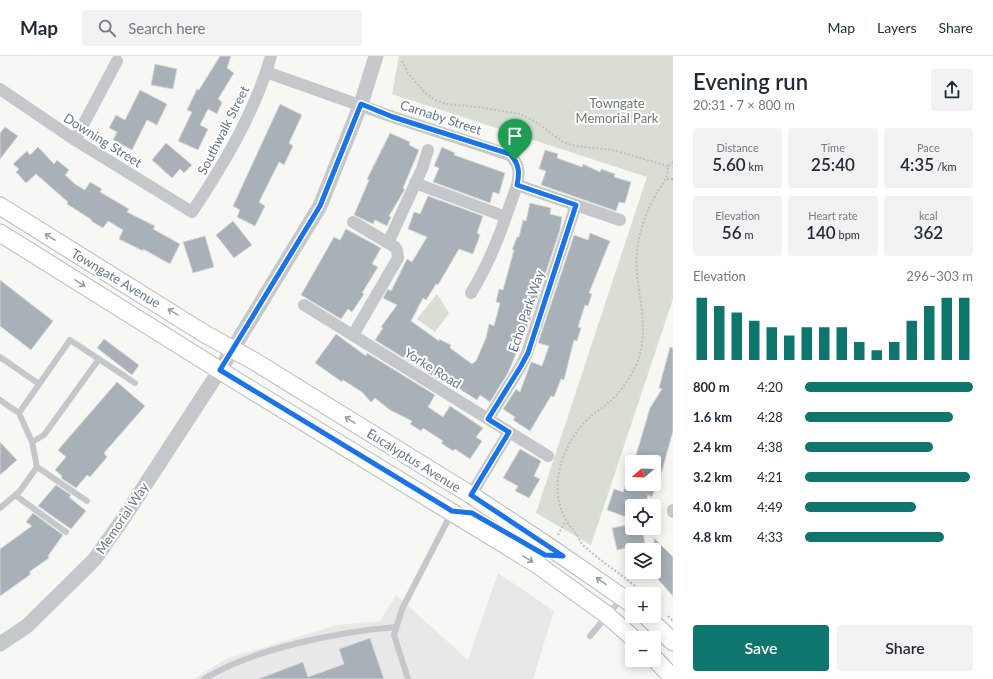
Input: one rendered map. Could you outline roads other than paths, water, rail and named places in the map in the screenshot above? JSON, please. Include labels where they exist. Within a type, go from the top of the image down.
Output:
[{"type":"main road","name":"Towngate Avenue","points":[[0,206],[232,349]]},
{"type":"main road","name":"Towngate Avenue","points":[[0,232],[220,370]]},
{"type":"main road","name":"Eucalyptus Avenue","points":[[232,349],[471,495],[625,599]]},
{"type":"main road","name":"Eucalyptus Avenue","points":[[220,370],[538,565],[607,615],[625,631]]},
{"type":"main road","points":[[402,481],[410,475],[455,502],[471,495]]},
{"type":"main road","points":[[452,511],[472,513],[545,555],[557,552]]},
{"type":"main road","points":[[653,623],[673,642]]},
{"type":"main road","points":[[661,664],[672,674]]},
{"type":"street","name":"Southwalk Street","points":[[192,212],[214,181],[242,128],[266,72],[271,56]]},
{"type":"street","points":[[220,370],[320,206],[361,104],[376,56]]},
{"type":"street","points":[[75,140],[117,61]]},
{"type":"street","name":"Carnaby Street","points":[[266,72],[361,104],[393,117],[510,154],[519,168],[517,185],[496,245],[483,274],[471,293]]},
{"type":"street","name":"Downing Street","points":[[0,89],[75,140],[192,212]]},
{"type":"street","points":[[388,243],[428,150]]},
{"type":"street","points":[[415,183],[506,217]]},
{"type":"street","points":[[517,185],[620,220]]},
{"type":"street","name":"Echo Park Way","points":[[488,419],[528,353],[576,205]]},
{"type":"street","points":[[353,222],[397,250],[398,258],[353,335]]},
{"type":"street","name":"Yorke Road","points":[[304,305],[548,456]]},
{"type":"street","name":"Memorial Way","points":[[0,644],[27,626],[94,560],[121,522],[220,370]]},
{"type":"street","points":[[471,495],[509,432]]},
{"type":"lane","points":[[19,413],[70,340],[135,383]]},
{"type":"lane","points":[[0,357],[39,384]]},
{"type":"lane","points":[[32,442],[44,435],[99,359]]},
{"type":"lane","points":[[0,400],[19,413],[32,442],[37,467],[87,501]]},
{"type":"lane","points":[[0,508],[15,495],[37,467]]},
{"type":"lane","points":[[15,495],[66,532]]},
{"type":"lane","points":[[408,679],[394,635],[396,627],[402,608],[452,511]]},
{"type":"lane","points":[[590,636],[607,615],[625,602]]},
{"type":"lane","points":[[204,679],[220,670],[255,655],[356,630],[396,627]]},
{"type":"park label","name":"Towngate Memorial Park","points":[[617,110]]}]
